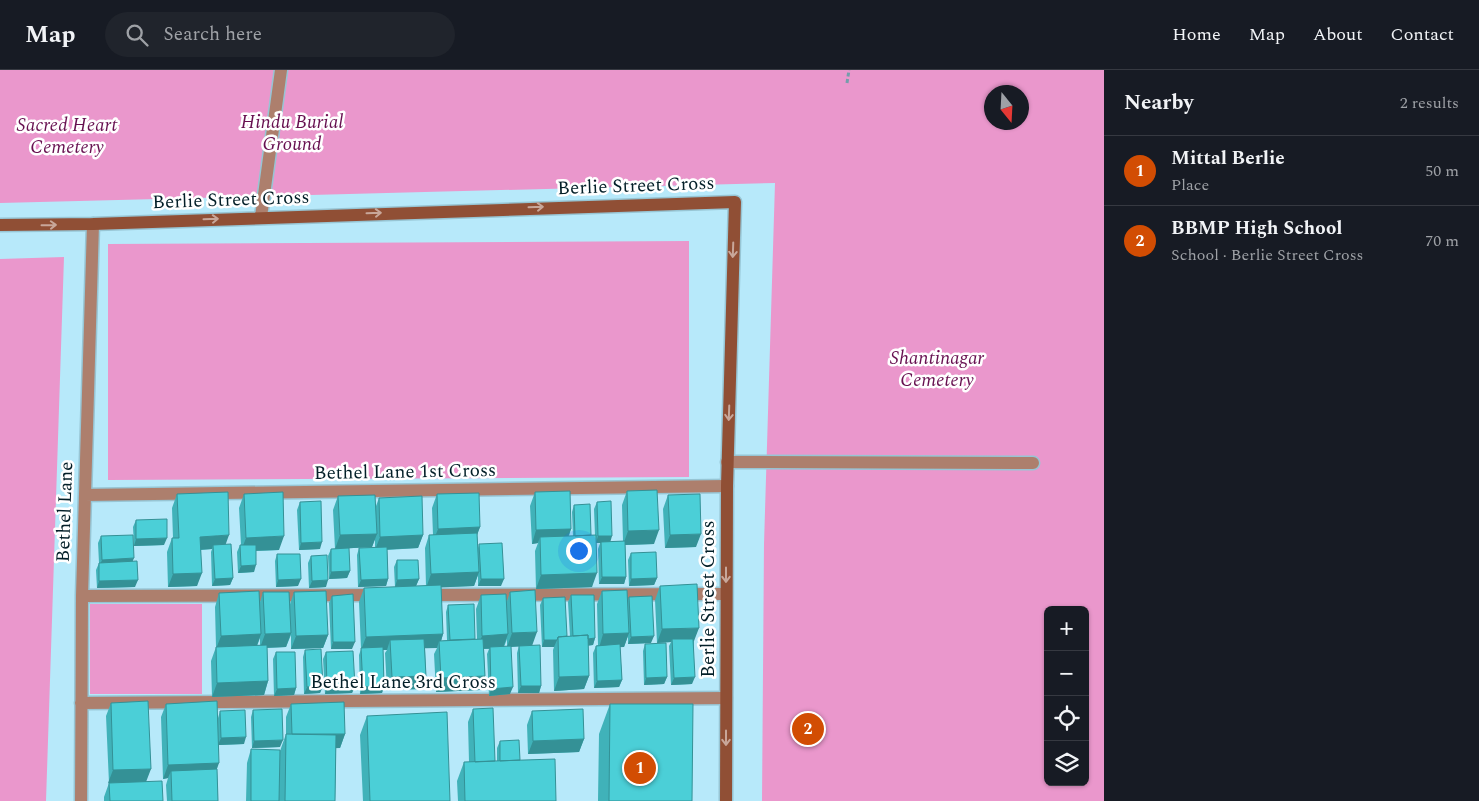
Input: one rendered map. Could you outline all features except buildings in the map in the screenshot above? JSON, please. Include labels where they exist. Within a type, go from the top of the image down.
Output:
[{"type":"street","points":[[261,217],[281,70]]},
{"type":"street","name":"Berlie Street Cross","points":[[0,225],[93,224],[734,202],[727,462],[726,801]]},
{"type":"street","name":"Bethel Lane","points":[[81,801],[82,596],[93,224]]},
{"type":"street","points":[[727,462],[1033,463]]},
{"type":"street","name":"Bethel Lane 1st Cross","points":[[85,495],[727,486]]},
{"type":"street","points":[[409,595],[726,594]]},
{"type":"street","points":[[82,596],[389,595]]},
{"type":"street","name":"Bethel Lane 3rd Cross","points":[[81,703],[726,698]]},
{"type":"path","points":[[848,83],[849,70]]},
{"type":"green space","name":"Shantinagar Cemetery","points":[[0,70],[1104,70],[1104,801],[762,801],[764,544],[775,183],[0,203]]},
{"type":"green space","points":[[689,241],[689,477],[108,480],[108,244]]},
{"type":"green space","points":[[64,257],[46,801],[0,801],[0,259]]},
{"type":"green space","points":[[90,604],[202,604],[202,694],[90,694]]},
{"type":"place","name":"BBMP High School","points":[[808,729]]},
{"type":"place","name":"Mittal Berlie","points":[[640,768]]},
{"type":"park label","name":"Hindu Burial Ground","points":[[292,133]]},
{"type":"park label","name":"Sacred Heart Cemetery","points":[[67,136]]}]
